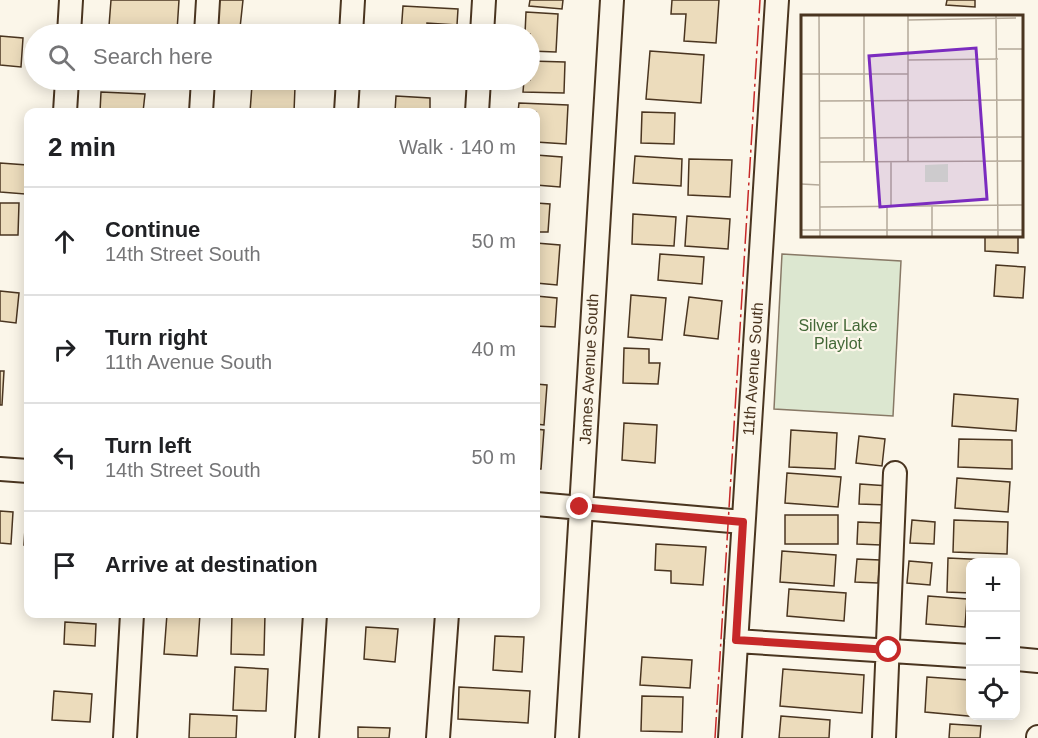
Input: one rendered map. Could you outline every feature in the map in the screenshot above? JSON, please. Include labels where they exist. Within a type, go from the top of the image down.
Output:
[{"type":"street","points":[[70,24],[71,0]]},
{"type":"street","points":[[207,24],[208,0]]},
{"type":"street","points":[[352,24],[353,0]]},
{"type":"street","points":[[483,24],[484,0]]},
{"type":"street","name":"James Avenue South","points":[[567,738],[612,0]]},
{"type":"street","name":"11th Avenue South","points":[[730,738],[777,0]]},
{"type":"street","points":[[65,108],[66,90]]},
{"type":"street","points":[[201,108],[202,90]]},
{"type":"street","points":[[346,108],[347,90]]},
{"type":"street","points":[[477,108],[478,90]]},
{"type":"street","points":[[0,469],[24,471]]},
{"type":"street","points":[[884,738],[895,473]]},
{"type":"street","points":[[540,504],[743,522]]},
{"type":"street","points":[[125,738],[132,618]]},
{"type":"street","points":[[307,738],[315,618]]},
{"type":"street","points":[[438,738],[447,618]]},
{"type":"street","points":[[736,640],[966,656]]},
{"type":"street","points":[[1020,659],[1038,661]]},
{"type":"green space","name":"Silver Lake Playlot","points":[[782,254],[901,261],[893,416],[774,409]]},
{"type":"building","points":[[111,0],[179,0],[177,24],[109,24]]},
{"type":"building","points":[[218,0],[243,0],[240,24],[216,24]]},
{"type":"building","points":[[530,0],[563,0],[562,9],[529,6]]},
{"type":"building","points":[[672,0],[719,0],[716,43],[684,41],[686,14],[671,14]]},
{"type":"building","points":[[947,0],[975,0],[975,7],[946,5]]},
{"type":"building","points":[[403,6],[458,9],[457,24],[402,24]]},
{"type":"building","points":[[526,12],[558,14],[556,52],[540,51],[540,24],[525,24]]},
{"type":"building","points":[[0,36],[23,38],[21,67],[0,65]]},
{"type":"building","points":[[650,51],[704,55],[701,103],[646,99]]},
{"type":"building","points":[[540,61],[565,62],[564,93],[523,92],[523,90],[540,90]]},
{"type":"building","points":[[252,90],[295,90],[294,108],[250,108]]},
{"type":"building","points":[[101,92],[145,94],[143,108],[100,108]]},
{"type":"building","points":[[396,96],[430,98],[430,108],[395,108]]},
{"type":"building","points":[[519,103],[568,105],[566,144],[540,142],[540,108],[518,108]]},
{"type":"building","points":[[642,112],[675,113],[674,144],[641,143]]},
{"type":"building","points":[[540,155],[562,157],[560,187],[540,185]]},
{"type":"building","points":[[635,156],[682,159],[681,186],[633,183]]},
{"type":"building","points":[[689,159],[732,160],[730,197],[688,195]]},
{"type":"building","points":[[0,163],[24,165],[24,194],[0,192]]},
{"type":"building","points":[[0,203],[19,203],[18,235],[0,235]]},
{"type":"building","points":[[540,203],[550,204],[548,232],[540,232]]},
{"type":"building","points":[[633,214],[676,217],[674,246],[632,244]]},
{"type":"building","points":[[687,216],[730,219],[728,249],[685,246]]},
{"type":"building","points":[[985,237],[1018,237],[1018,253],[985,251]]},
{"type":"building","points":[[540,243],[560,245],[557,285],[540,283]]},
{"type":"building","points":[[660,254],[704,257],[702,284],[658,280]]},
{"type":"building","points":[[996,265],[1025,267],[1023,298],[994,296]]},
{"type":"building","points":[[0,291],[19,293],[16,323],[0,321]]},
{"type":"building","points":[[631,295],[666,298],[662,340],[628,337]]},
{"type":"building","points":[[540,296],[557,298],[555,327],[540,326]]},
{"type":"building","points":[[689,297],[722,301],[718,339],[684,335]]},
{"type":"building","points":[[624,348],[649,349],[649,363],[660,363],[658,384],[623,383]]},
{"type":"building","points":[[0,371],[4,371],[2,405],[0,405]]},
{"type":"building","points":[[540,384],[547,385],[544,425],[540,424]]},
{"type":"building","points":[[954,394],[1018,399],[1016,431],[952,426]]},
{"type":"building","points":[[624,423],[657,425],[655,463],[622,460]]},
{"type":"building","points":[[540,430],[544,430],[540,469]]},
{"type":"building","points":[[791,430],[837,433],[835,469],[789,467]]},
{"type":"building","points":[[859,436],[885,439],[882,466],[856,463]]},
{"type":"building","points":[[959,439],[1012,440],[1012,469],[958,467]]},
{"type":"building","points":[[787,473],[841,477],[838,507],[785,503]]},
{"type":"building","points":[[957,478],[1010,482],[1008,512],[955,508]]},
{"type":"building","points":[[860,484],[889,486],[888,505],[859,504]]},
{"type":"building","points":[[0,511],[13,512],[11,544],[0,543]]},
{"type":"building","points":[[785,515],[838,515],[838,544],[785,544]]},
{"type":"building","points":[[912,520],[935,522],[934,544],[910,543]]},
{"type":"building","points":[[954,520],[1008,522],[1007,554],[953,552]]},
{"type":"building","points":[[858,522],[882,523],[881,545],[857,544]]},
{"type":"building","points":[[656,544],[706,547],[703,585],[671,583],[671,571],[655,570]]},
{"type":"building","points":[[782,551],[836,555],[834,586],[780,582]]},
{"type":"building","points":[[948,558],[966,559],[966,593],[947,592]]},
{"type":"building","points":[[857,559],[880,560],[878,583],[855,582]]},
{"type":"building","points":[[909,561],[932,563],[930,585],[907,583]]},
{"type":"building","points":[[789,589],[846,593],[844,621],[787,616]]},
{"type":"building","points":[[928,596],[966,599],[965,627],[926,624]]},
{"type":"building","points":[[167,618],[200,618],[197,656],[164,654]]},
{"type":"building","points":[[232,618],[265,618],[264,655],[231,654]]},
{"type":"building","points":[[65,622],[96,624],[95,646],[64,644]]},
{"type":"building","points":[[366,627],[398,629],[395,662],[364,659]]},
{"type":"building","points":[[495,636],[524,637],[522,672],[493,670]]},
{"type":"building","points":[[642,657],[692,660],[690,688],[640,685]]},
{"type":"building","points":[[235,667],[268,669],[266,711],[233,710]]},
{"type":"building","points":[[783,669],[864,675],[862,713],[780,706]]},
{"type":"building","points":[[927,677],[966,680],[966,716],[925,712]]},
{"type":"building","points":[[459,687],[530,691],[528,723],[458,719]]},
{"type":"building","points":[[54,691],[92,694],[90,722],[52,720]]},
{"type":"building","points":[[642,696],[683,697],[682,732],[641,731]]},
{"type":"building","points":[[190,714],[237,716],[236,738],[189,738]]},
{"type":"building","points":[[781,716],[830,720],[829,738],[779,738]]},
{"type":"building","points":[[950,724],[981,726],[980,738],[949,738]]},
{"type":"building","points":[[358,727],[390,728],[389,738],[358,738]]},
{"type":"power","points":[[715,738],[760,0]]},
{"type":"route","points":[[580,507],[743,522],[736,640],[889,650]]}]
